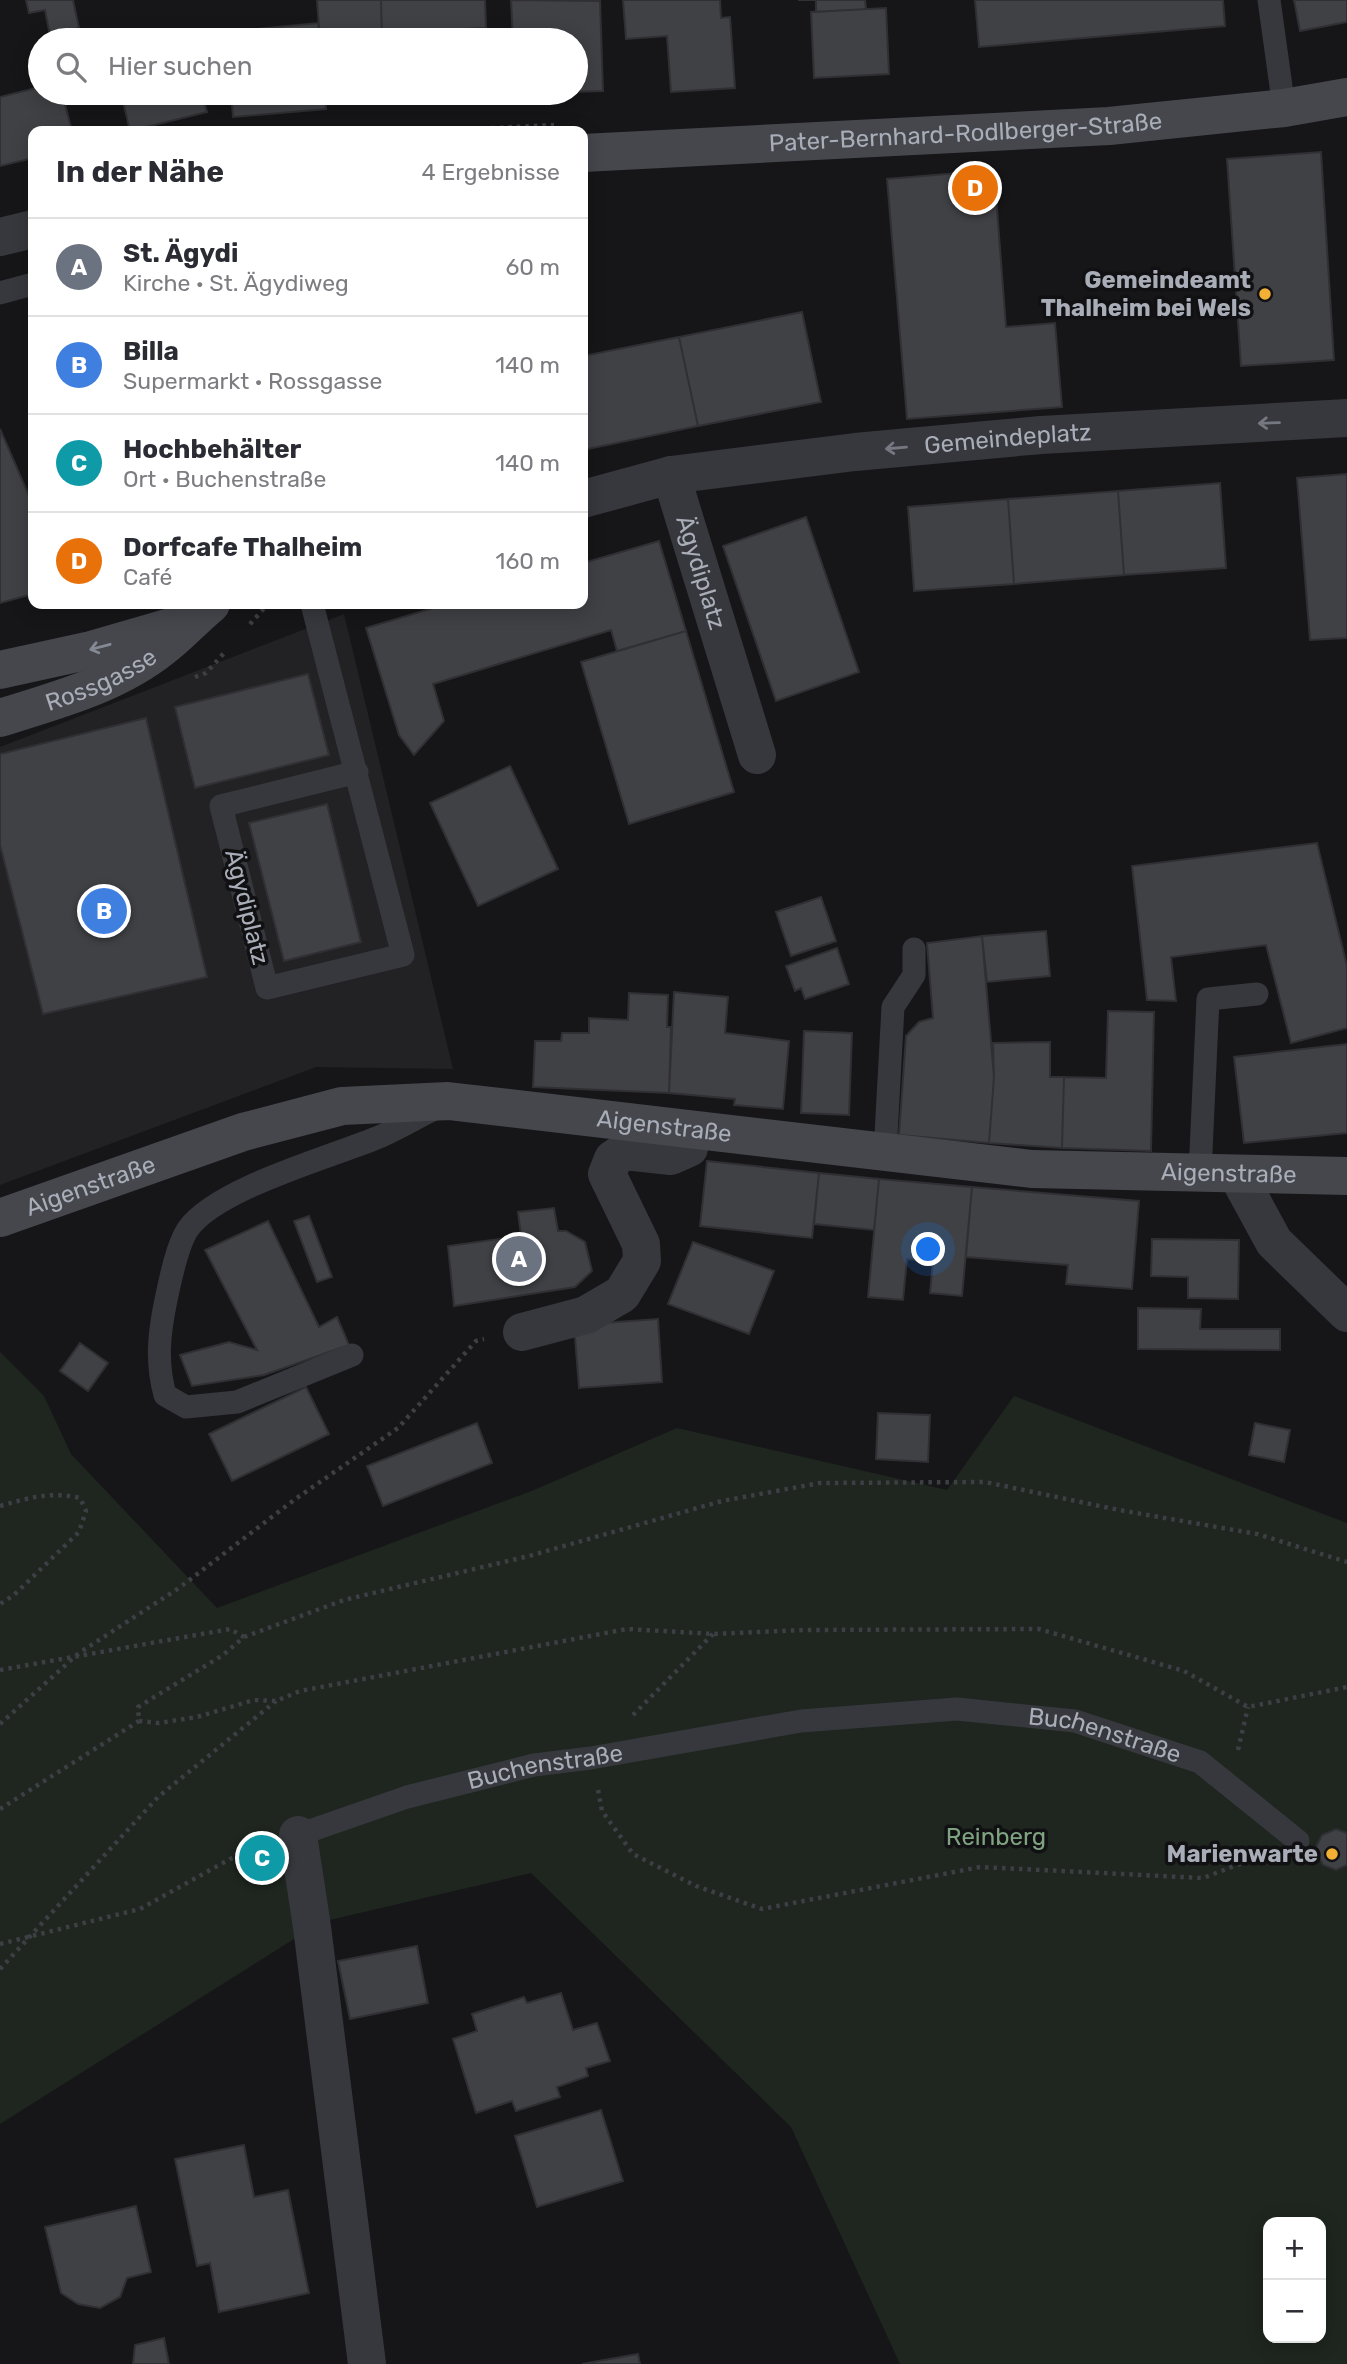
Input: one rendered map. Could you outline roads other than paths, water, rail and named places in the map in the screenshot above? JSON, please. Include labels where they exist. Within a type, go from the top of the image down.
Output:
[{"type":"street","name":"Pater-Bernhard-Rodlberger-Straße","points":[[588,153],[1109,126],[1284,108],[1347,97]]},
{"type":"street","points":[[0,237],[28,230]]},
{"type":"street","name":"Gemeindeplatz","points":[[670,475],[855,452],[1041,435],[1342,419]]},
{"type":"street","points":[[588,498],[670,475]]},
{"type":"street","name":"Ägydiplatz","points":[[670,475],[757,755]]},
{"type":"street","name":"Rossgasse","points":[[0,670],[91,650],[200,613]]},
{"type":"street","name":"Rossgasse","points":[[0,718],[90,689],[127,672],[164,647],[200,613]]},
{"type":"street","name":"Aigenstraße","points":[[0,1218],[268,1125],[342,1106],[448,1101],[1032,1169],[1347,1176]]},
{"type":"street","points":[[522,1332],[586,1315],[622,1294],[642,1261],[641,1244],[607,1174],[613,1159],[625,1151],[670,1156],[689,1148],[692,1130]]},
{"type":"street","points":[[1237,1174],[1274,1242],[1347,1314]]},
{"type":"street","points":[[298,1835],[367,2364]]},
{"type":"lane","points":[[1269,0],[1284,108]]},
{"type":"lane","points":[[0,292],[28,285]]},
{"type":"lane","name":"Ägydiplatz","points":[[313,609],[357,772],[403,955],[267,988],[221,806],[357,772]]},
{"type":"lane","points":[[886,1153],[893,1007],[915,975],[915,949]]},
{"type":"lane","points":[[1200,1173],[1208,999],[1257,994]]},
{"type":"lane","points":[[352,1355],[237,1402],[186,1407],[165,1395],[159,1373],[159,1334],[170,1279],[187,1230],[201,1216],[259,1182],[377,1138],[448,1101]]},
{"type":"lane","name":"Buchenstraße","points":[[298,1835],[407,1797],[534,1765],[591,1758],[814,1720],[957,1709],[1075,1721],[1200,1762],[1298,1841]]},
{"type":"place","name":"Dorfcafe Thalheim","points":[[975,188]]},
{"type":"place","name":"Gemeindeamt Thalheim bei Wels","points":[[1265,294]]},
{"type":"place","name":"Billa","points":[[104,911]]},
{"type":"place","name":"St. Ägydi","points":[[519,1259]]},
{"type":"place","name":"Marienwarte","points":[[1332,1854]]},
{"type":"place","name":"Hochbehälter","points":[[262,1858]]},
{"type":"park label","name":"Reinberg","points":[[996,1837]]}]
